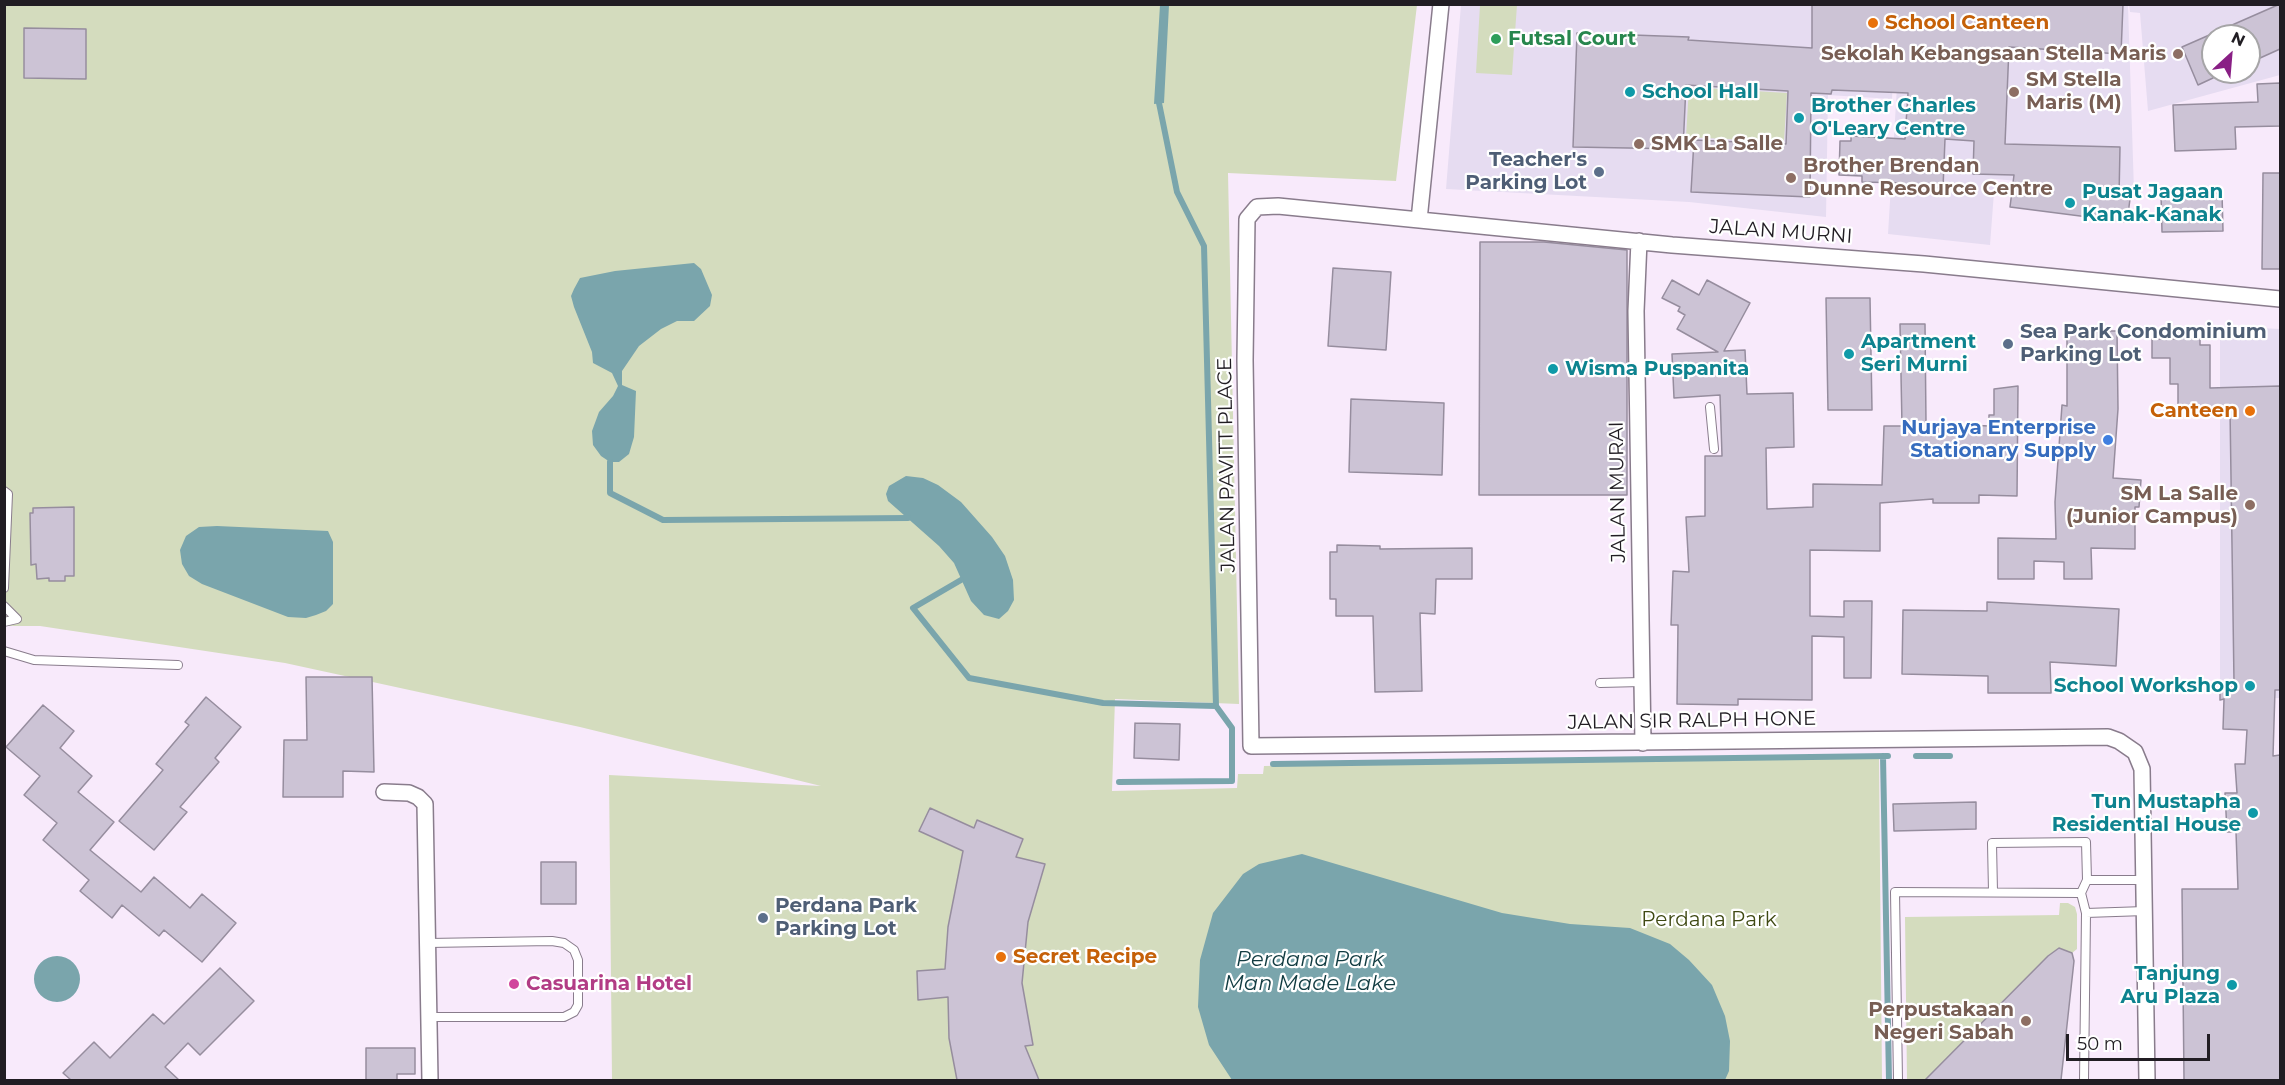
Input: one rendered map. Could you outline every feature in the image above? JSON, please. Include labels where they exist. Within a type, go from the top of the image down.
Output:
[{"type":"street","points":[[1419,220],[1441,4]]},
{"type":"street","name":"JALAN MURNI","points":[[1278,206],[1639,241],[1913,263],[2280,299]]},
{"type":"street","name":"JALAN PAVITT PLACE","points":[[1251,746],[1245,360],[1246,234],[1247,219],[1257,207],[1278,206]]},
{"type":"street","name":"JALAN MURAI","points":[[1639,241],[1636,311],[1643,743]]},
{"type":"street","name":"JALAN SIR RALPH HONE","points":[[1251,746],[2108,737],[2132,749],[2140,761],[2144,880]]},
{"type":"street","points":[[384,792],[409,794],[418,797],[425,804],[429,1017],[424,1065],[430,1080]]},
{"type":"street","points":[[2144,880],[2147,1080]]},
{"type":"lane","points":[[1710,407],[1714,449]]},
{"type":"lane","points":[[4,491],[8,494],[4,588]]},
{"type":"lane","points":[[4,606],[17,619],[4,622]]},
{"type":"lane","points":[[4,651],[34,660],[178,664]]},
{"type":"lane","points":[[1600,683],[1641,682]]},
{"type":"lane","points":[[1993,892],[1992,843],[2086,842],[2087,880],[2081,893],[2086,913],[2084,1080]]},
{"type":"lane","points":[[2087,880],[2144,880]]},
{"type":"lane","points":[[1898,1080],[1895,892],[2081,893]]},
{"type":"lane","points":[[2086,913],[2145,911]]},
{"type":"lane","points":[[428,943],[552,941],[564,943],[574,950],[578,960],[579,1005],[574,1012],[564,1017],[429,1017]]},
{"type":"shaded area","name":"SMK La Salle","points":[[1461,5],[1897,5],[1892,99],[1828,95],[1826,217],[1689,202],[1446,189]]},
{"type":"shaded area","name":"SM Stella Maris (M)","points":[[1902,5],[2128,5],[2134,191],[1995,179],[1990,245],[1888,234]]},
{"type":"shaded area","name":"Sekolah Kebangsaan Stella Maris","points":[[2129,5],[2280,5],[2280,75],[2261,80],[2261,24],[2201,24],[2201,84],[2247,84],[2148,111],[2140,13],[2130,12]]},
{"type":"shaded area","name":"SM La Salle (Junior Campus)","points":[[2220,326],[2280,329],[2280,698],[2220,700]]},
{"type":"green space","name":"Perdana Park","points":[[5,5],[1417,5],[1396,181],[1228,173],[1239,704],[1115,699],[1112,791],[1237,788],[1238,774],[1263,774],[1264,766],[1879,758],[1882,1080],[612,1080],[609,775],[821,786],[580,727],[285,663],[40,626],[5,626]]},
{"type":"green space","name":"Futsal Court","points":[[1480,5],[1517,5],[1512,75],[1476,73]]},
{"type":"green space","points":[[1689,87],[1787,93],[1784,142],[1686,137]]},
{"type":"green space","points":[[2060,903],[2068,903],[2075,907],[2077,949],[2072,953],[2059,948],[2048,956],[1925,1080],[1907,1080],[1905,917],[2059,915]]},
{"type":"water","points":[[1160,5],[1169,5],[1164,103],[1154,104]]},
{"type":"water","points":[[694,263],[701,269],[712,295],[710,306],[694,321],[677,321],[661,329],[639,346],[622,371],[622,385],[636,391],[634,437],[629,454],[619,462],[610,462],[601,456],[593,445],[592,431],[599,412],[613,396],[618,386],[612,373],[593,363],[592,352],[571,296],[580,278],[615,271]]},
{"type":"water","points":[[906,476],[923,478],[938,485],[961,502],[992,537],[1005,556],[1013,580],[1014,600],[1008,611],[999,619],[984,615],[971,601],[954,563],[939,546],[888,501],[886,494],[889,486]]},
{"type":"water","points":[[199,527],[328,531],[333,542],[333,604],[326,611],[306,618],[288,617],[202,584],[189,576],[182,564],[180,550],[186,536]]},
{"type":"water","name":"Perdana Park Man Made Lake","points":[[1302,854],[1502,913],[1570,924],[1630,928],[1670,944],[1689,960],[1712,985],[1725,1016],[1730,1041],[1729,1071],[1725,1080],[1232,1080],[1209,1045],[1198,1007],[1200,960],[1213,913],[1243,874],[1259,864]]},
{"type":"water","points":[[57,956],[73,963],[80,979],[73,995],[57,1002],[41,995],[34,979],[41,963]]},
{"type":"building","points":[[1812,4],[2123,4],[2121,54],[2009,47],[2005,144],[2120,147],[2119,197],[2130,199],[2127,222],[2010,207],[2014,175],[1973,174],[1974,141],[1945,139],[1943,188],[1903,185],[1903,183],[1862,182],[1862,176],[1839,175],[1840,141],[1851,141],[1851,136],[1905,139],[1908,93],[1832,90],[1831,94],[1811,93],[1810,197],[1691,192],[1694,140],[1786,144],[1788,91],[1686,85],[1683,149],[1573,147],[1577,33],[1689,37],[1688,40],[1812,48]]},
{"type":"building","points":[[2280,4],[2280,49],[2261,58],[2261,24],[2234,24]]},
{"type":"building","points":[[24,28],[86,29],[86,79],[24,78]]},
{"type":"building","points":[[2201,39],[2201,84],[2198,85],[2182,47]]},
{"type":"building","points":[[2280,83],[2280,126],[2235,127],[2236,149],[2175,151],[2173,105],[2258,102],[2257,84]]},
{"type":"building","points":[[2263,173],[2280,173],[2280,269],[2262,269]]},
{"type":"building","points":[[2222,193],[2223,231],[2162,232],[2161,194]]},
{"type":"building","name":"Wisma Puspanita","points":[[1480,242],[1544,242],[1627,250],[1627,495],[1479,495]]},
{"type":"building","points":[[1333,268],[1391,272],[1386,350],[1328,346]]},
{"type":"building","points":[[1672,280],[1699,295],[1707,280],[1750,303],[1724,351],[1745,350],[1747,394],[1793,393],[1794,447],[1766,448],[1767,509],[1813,507],[1813,484],[1882,485],[1884,426],[1902,426],[1900,324],[1925,324],[1926,423],[1989,426],[1989,415],[1994,415],[1994,389],[2018,386],[2017,496],[1979,495],[1979,503],[1933,503],[1933,499],[1880,503],[1880,551],[1810,550],[1810,616],[1844,617],[1844,601],[1872,601],[1871,678],[1844,678],[1844,637],[1812,636],[1812,700],[1738,699],[1738,705],[1677,704],[1678,625],[1671,625],[1673,571],[1689,572],[1686,517],[1705,516],[1705,456],[1722,456],[1720,395],[1674,398],[1672,354],[1718,352],[1677,329],[1685,315],[1678,311],[1680,307],[1662,298]]},
{"type":"building","name":"Apartment Seri Murni","points":[[1826,298],[1870,298],[1872,410],[1828,410]]},
{"type":"building","points":[[2067,331],[2117,331],[2118,409],[2113,478],[2141,480],[2139,507],[2135,507],[2135,549],[2091,548],[2092,579],[2064,579],[2064,562],[2034,561],[2034,579],[1998,579],[1998,538],[2056,539],[2055,502],[2062,405],[2067,406]]},
{"type":"building","points":[[2181,333],[2200,333],[2200,345],[2210,345],[2210,388],[2280,386],[2280,690],[2275,690],[2273,756],[2280,755],[2280,1080],[2184,1080],[2182,889],[2238,889],[2236,832],[2227,832],[2225,793],[2237,793],[2235,764],[2245,764],[2247,730],[2223,729],[2224,699],[2220,700],[2220,682],[2234,682],[2230,409],[2178,409],[2178,384],[2170,384],[2170,358],[2152,358],[2152,339],[2181,339]]},
{"type":"building","points":[[1351,399],[1444,403],[1442,475],[1349,472]]},
{"type":"building","points":[[74,507],[74,576],[65,576],[65,581],[49,581],[49,578],[37,579],[36,564],[31,565],[30,513],[33,513],[33,508]]},
{"type":"building","points":[[1337,545],[1380,546],[1380,549],[1472,548],[1472,579],[1436,579],[1435,614],[1420,613],[1422,691],[1375,692],[1373,616],[1336,616],[1336,599],[1330,599],[1330,552],[1337,552]]},
{"type":"building","points":[[1987,602],[2119,609],[2116,666],[2050,662],[2051,693],[1988,693],[1988,676],[1902,674],[1903,610],[1987,611]]},
{"type":"building","points":[[306,677],[372,677],[374,772],[343,771],[343,797],[283,797],[284,740],[307,740]]},
{"type":"building","points":[[206,697],[241,727],[215,758],[219,762],[180,807],[187,812],[154,850],[119,821],[163,770],[156,764],[189,725],[185,722]]},
{"type":"building","points":[[43,705],[74,731],[60,748],[92,776],[78,792],[114,822],[90,850],[141,892],[154,877],[190,908],[202,894],[236,923],[202,962],[164,930],[159,936],[122,905],[112,918],[80,891],[89,880],[43,840],[57,823],[24,795],[40,776],[6,747]]},
{"type":"building","points":[[1135,723],[1180,724],[1179,760],[1134,758]]},
{"type":"building","points":[[1976,802],[1976,829],[1894,831],[1893,804]]},
{"type":"building","points":[[930,808],[974,828],[977,820],[1023,839],[1016,857],[1045,864],[1028,922],[1022,983],[1033,1045],[1025,1046],[1039,1080],[957,1080],[949,1038],[948,997],[918,1000],[917,971],[945,969],[948,927],[963,851],[919,831]]},
{"type":"building","points":[[541,862],[576,862],[576,904],[541,904]]},
{"type":"building","name":"Perpustakaan Negeri Sabah","points":[[2059,948],[2072,953],[2074,961],[2061,1080],[1925,1080],[2048,956]]},
{"type":"building","points":[[220,968],[254,1001],[200,1055],[188,1043],[165,1067],[179,1080],[71,1080],[63,1073],[94,1042],[110,1058],[153,1014],[164,1024]]},
{"type":"building","points":[[366,1048],[415,1048],[415,1074],[397,1074],[397,1080],[366,1080]]},
{"type":"waterway","points":[[1119,782],[1232,781],[1232,728],[1216,706],[1204,246],[1177,192],[1159,103]]},
{"type":"waterway","points":[[610,462],[610,493],[663,520],[908,518]]},
{"type":"waterway","points":[[961,580],[913,608],[969,678],[1103,703],[1216,706]]},
{"type":"waterway","points":[[1883,756],[1889,1080]]},
{"type":"waterway","points":[[1273,764],[1888,756]]},
{"type":"waterway","points":[[1916,756],[1950,756]]},
{"type":"place","name":"School Canteen","points":[[1873,23]]},
{"type":"place","name":"Futsal Court","points":[[1496,39]]},
{"type":"place","name":"Sekolah Kebangsaan Stella Maris","points":[[2178,54]]},
{"type":"place","name":"School Hall","points":[[1630,92]]},
{"type":"place","name":"SM Stella Maris (M)","points":[[2014,92]]},
{"type":"place","name":"Brother Charles O'Leary Centre","points":[[1799,118]]},
{"type":"place","name":"SMK La Salle","points":[[1639,144]]},
{"type":"place","name":"Teacher's Parking Lot","points":[[1599,172]]},
{"type":"place","name":"Brother Brendan Dunne Resource Centre","points":[[1791,178]]},
{"type":"place","name":"Pusat Jagaan Kanak-Kanak","points":[[2070,203]]},
{"type":"place","name":"Sea Park Condominium Parking Lot","points":[[2008,344]]},
{"type":"place","name":"Apartment Seri Murni","points":[[1849,354]]},
{"type":"place","name":"Wisma Puspanita","points":[[1553,369]]},
{"type":"place","name":"Canteen","points":[[2250,411]]},
{"type":"place","name":"Nurjaya Enterprise Stationary Supply","points":[[2108,440]]},
{"type":"place","name":"SM La Salle (Junior Campus)","points":[[2250,505]]},
{"type":"place","name":"School Workshop","points":[[2250,686]]},
{"type":"place","name":"Tun Mustapha Residential House","points":[[2253,813]]},
{"type":"place","name":"Perdana Park Parking Lot","points":[[763,918]]},
{"type":"place","name":"Secret Recipe","points":[[1001,957]]},
{"type":"place","name":"Casuarina Hotel","points":[[514,984]]},
{"type":"place","name":"Tanjung Aru Plaza","points":[[2232,985]]},
{"type":"place","name":"Perpustakaan Negeri Sabah","points":[[2026,1021]]}]
